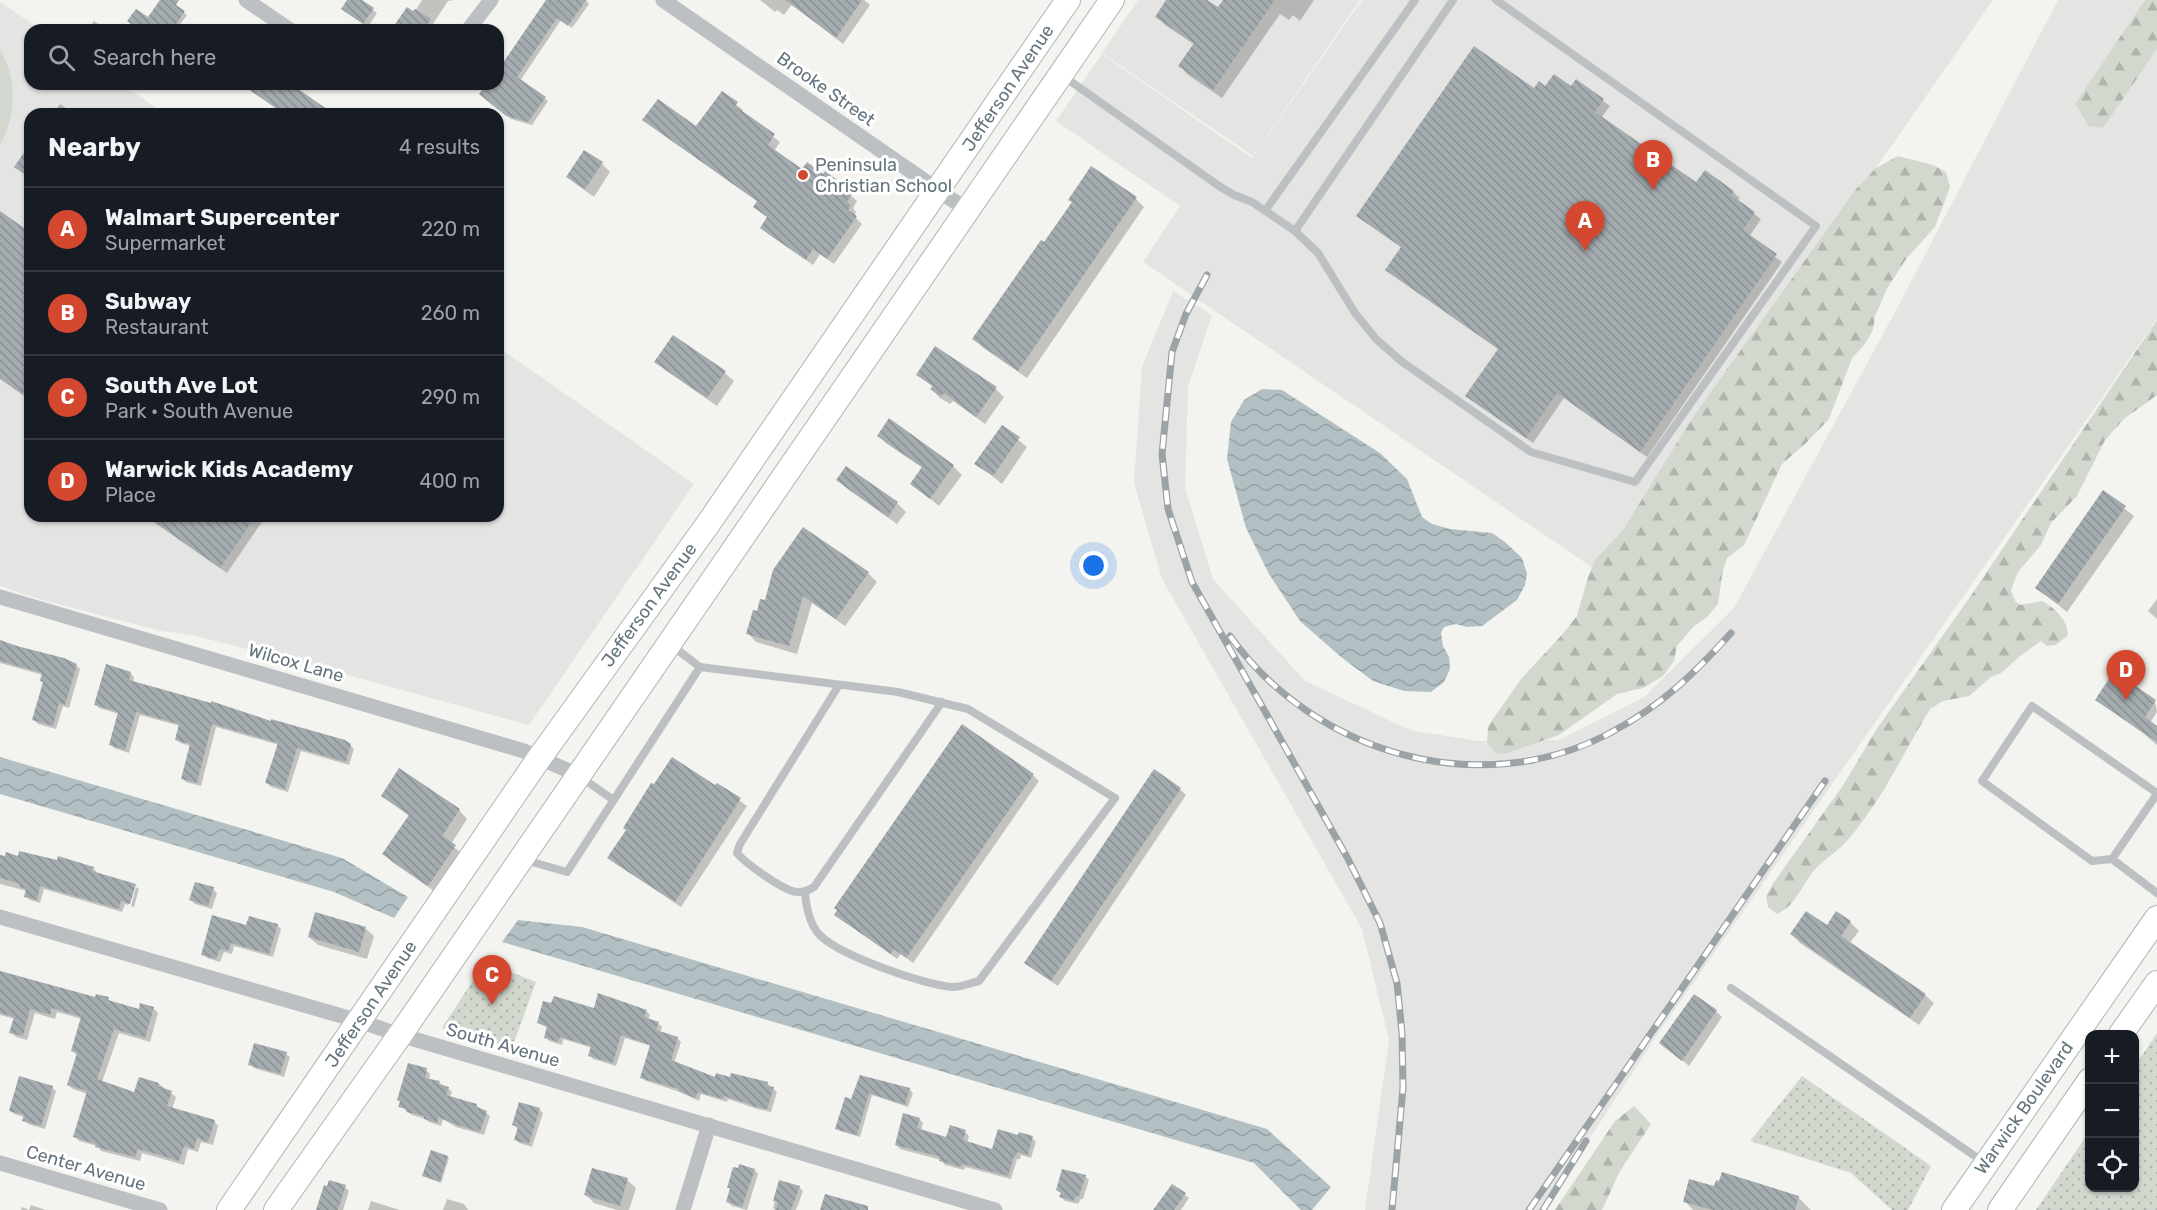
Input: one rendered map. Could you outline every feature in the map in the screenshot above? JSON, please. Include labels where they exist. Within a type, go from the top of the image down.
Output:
[{"type":"main road","name":"Jefferson Avenue","points":[[229,1210],[540,757],[708,524],[1068,0]]},
{"type":"main road","name":"Jefferson Avenue","points":[[276,1210],[400,1035],[1112,0]]},
{"type":"main road","name":"Warwick Boulevard","points":[[1953,1210],[2157,918]]},
{"type":"main road","points":[[2124,1030],[2157,983]]},
{"type":"main road","points":[[2094,1008],[2121,1030]]},
{"type":"main road","name":"Warwick Boulevard","points":[[2000,1210],[2087,1084]]},
{"type":"main road","points":[[1986,1163],[2018,1184]]},
{"type":"street","points":[[246,0],[281,24]]},
{"type":"street","points":[[473,24],[491,0]]},
{"type":"street","name":"Brooke Street","points":[[663,0],[967,210]]},
{"type":"street","name":"Wilcox Lane","points":[[0,597],[540,757],[578,776]]},
{"type":"street","name":"South Avenue","points":[[0,917],[995,1210]]},
{"type":"street","points":[[683,1210],[709,1125]]},
{"type":"street","name":"Center Avenue","points":[[0,1163],[160,1210]]},
{"type":"lane","points":[[1265,211],[1414,0]]},
{"type":"lane","points":[[1295,231],[1453,0]]},
{"type":"lane","points":[[1061,74],[1219,186],[1265,211],[1295,231],[1318,253],[1354,313],[1376,339],[1401,361],[1531,452],[1635,482],[1816,226],[1496,0]]},
{"type":"lane","points":[[668,643],[700,667],[898,692],[968,709],[1115,798],[979,981],[953,987],[900,975],[834,946],[817,931],[807,909],[805,892]]},
{"type":"lane","points":[[521,859],[567,872],[700,667]]},
{"type":"lane","points":[[839,685],[740,844],[737,853],[744,862],[792,891],[805,892],[814,887],[942,702]]},
{"type":"lane","points":[[2112,859],[2157,793],[2032,706],[1982,781],[2092,861],[2112,859],[2157,893]]},
{"type":"lane","points":[[578,776],[612,800]]},
{"type":"lane","points":[[1731,988],[1986,1163]]},
{"type":"shaded area","points":[[1138,0],[1360,0],[1253,156],[1102,53]]},
{"type":"shaded area","points":[[1362,0],[1993,0],[1596,570],[1143,262],[1180,206],[1056,121],[1102,54],[1252,158]]},
{"type":"shaded area","points":[[2058,0],[2157,0],[2157,319],[1659,1032],[1543,1210],[1365,1210],[1389,1040],[1362,929],[1162,579],[1134,483],[1142,367],[1173,291],[1212,315],[1188,387],[1185,488],[1213,579],[1305,681],[1410,730],[1477,741],[1559,740],[1644,697],[1734,608],[1901,301]]},
{"type":"shaded area","points":[[0,2],[33,24],[24,24],[24,90],[131,90],[156,108],[24,108],[24,522],[504,522],[504,351],[694,484],[529,725],[304,663],[191,635],[161,631],[35,598],[0,586]]},
{"type":"green space","points":[[2145,0],[2157,0],[2157,49],[2103,128],[2089,126],[2075,104]]},
{"type":"green space","points":[[0,49],[10,72],[13,97],[10,122],[0,145]]},
{"type":"green space","points":[[1898,156],[1933,165],[1946,172],[1950,187],[1935,227],[1906,259],[1887,289],[1875,316],[1873,330],[1865,344],[1852,358],[1829,419],[1782,464],[1744,545],[1727,558],[1718,604],[1707,617],[1693,627],[1677,646],[1674,661],[1663,676],[1643,688],[1617,694],[1559,735],[1504,754],[1495,753],[1487,742],[1488,726],[1522,678],[1577,616],[1595,560],[1623,530],[1693,417],[1856,189],[1876,168]]},
{"type":"green space","points":[[2157,320],[2157,395],[2124,419],[2105,440],[2077,496],[2051,523],[2041,545],[2018,572],[2011,590],[2015,601],[2020,605],[2043,601],[2052,608],[2063,620],[2068,635],[2056,645],[2047,646],[2041,641],[1969,696],[1943,701],[1930,709],[1884,789],[1863,820],[1848,840],[1812,873],[1793,902],[1777,914],[1768,907],[1766,896],[1774,882],[1844,784],[1876,730],[1972,594]]},
{"type":"green space","points":[[485,962],[536,982],[512,1048],[442,1028]]},
{"type":"green space","points":[[2157,1033],[2157,1210],[2036,1210],[2085,1138],[2085,1192],[2139,1192],[2139,1060]]},
{"type":"green space","points":[[1802,1076],[1931,1166],[1908,1210],[1892,1210],[1851,1173],[1750,1141]]},
{"type":"green space","points":[[1634,1106],[1651,1124],[1620,1171],[1602,1210],[1555,1210],[1615,1121]]},
{"type":"water","points":[[1262,389],[1282,390],[1380,453],[1407,479],[1422,517],[1432,524],[1450,529],[1492,533],[1522,558],[1527,574],[1525,585],[1517,600],[1482,626],[1467,627],[1456,624],[1444,627],[1441,633],[1443,646],[1449,657],[1450,669],[1444,682],[1431,692],[1404,691],[1373,681],[1300,621],[1269,574],[1246,528],[1227,459],[1231,422],[1244,400]]},
{"type":"water","points":[[0,757],[342,858],[408,897],[394,918],[334,892],[0,794]]},
{"type":"water","points":[[518,920],[582,927],[1267,1129],[1331,1187],[1312,1210],[1301,1210],[1254,1163],[502,942]]},
{"type":"building","points":[[160,0],[179,0],[176,5],[185,11],[176,24],[131,24],[127,21],[136,9],[148,17]]},
{"type":"building","points":[[347,0],[362,0],[374,8],[363,24],[341,9]]},
{"type":"building","points":[[546,0],[586,0],[568,26],[557,18],[517,77],[546,97],[528,122],[506,116],[504,108],[496,108],[479,94],[482,90],[504,90],[504,61]]},
{"type":"building","points":[[785,0],[862,0],[836,38]]},
{"type":"building","points":[[1166,0],[1207,0],[1218,7],[1223,0],[1275,0],[1213,90],[1178,66],[1194,43],[1155,17]]},
{"type":"building","points":[[407,7],[431,19],[428,24],[395,24]]},
{"type":"building","points":[[1474,46],[1534,88],[1539,81],[1545,86],[1554,74],[1571,86],[1576,79],[1604,99],[1595,112],[1696,182],[1705,170],[1734,191],[1731,195],[1755,212],[1743,230],[1777,254],[1640,452],[1557,393],[1526,438],[1465,396],[1498,349],[1385,270],[1401,247],[1356,216]]},
{"type":"building","points":[[250,90],[300,90],[325,108],[275,108]]},
{"type":"building","name":"Peninsula Christian School","points":[[722,91],[738,102],[735,106],[775,134],[768,145],[802,169],[807,162],[823,174],[825,171],[837,180],[835,182],[852,194],[847,202],[851,205],[848,210],[857,216],[827,259],[813,249],[806,260],[760,228],[767,217],[753,207],[757,201],[642,120],[658,99],[696,126]]},
{"type":"building","points":[[584,150],[603,162],[585,189],[566,177]]},
{"type":"building","points":[[24,153],[24,174],[14,167]]},
{"type":"building","points":[[1091,166],[1137,197],[1018,371],[972,339],[1041,240],[1044,242],[1072,202],[1068,200]]},
{"type":"building","points":[[0,211],[24,228],[24,391],[22,394],[0,378]]},
{"type":"building","points":[[673,335],[726,371],[707,398],[654,362]]},
{"type":"building","points":[[935,346],[997,387],[976,417],[944,393],[941,397],[930,389],[933,386],[916,375]]},
{"type":"building","points":[[889,418],[954,465],[930,499],[910,484],[922,467],[877,436]]},
{"type":"building","points":[[1002,425],[1020,437],[993,476],[974,464]]},
{"type":"building","points":[[846,466],[898,502],[888,517],[836,480]]},
{"type":"building","points":[[2103,490],[2126,506],[2058,604],[2035,588]]},
{"type":"building","points":[[155,522],[252,522],[220,568]]},
{"type":"building","points":[[803,527],[869,572],[836,619],[803,596],[789,646],[746,634],[753,610],[757,611],[760,599],[765,600],[773,570]]},
{"type":"building","points":[[0,640],[64,658],[77,664],[65,705],[59,703],[53,726],[32,720],[43,682],[40,681],[42,673],[0,661]]},
{"type":"building","points":[[106,664],[131,672],[129,680],[345,740],[351,744],[346,762],[297,748],[285,789],[265,783],[278,743],[212,724],[197,783],[181,779],[190,744],[175,740],[179,724],[136,712],[125,750],[109,745],[118,712],[94,705]]},
{"type":"building","points":[[2114,671],[2156,700],[2145,717],[2157,726],[2157,742],[2095,700]]},
{"type":"building","points":[[962,724],[1034,774],[906,958],[894,949],[891,954],[834,915],[837,910],[834,908]]},
{"type":"building","points":[[672,757],[715,785],[717,783],[741,798],[675,902],[607,858],[626,830],[623,828],[651,783],[654,784]]},
{"type":"building","points":[[399,768],[460,809],[442,836],[456,845],[428,886],[382,854],[409,815],[381,796]]},
{"type":"building","points":[[1154,769],[1181,788],[1051,981],[1024,963]]},
{"type":"building","points":[[19,851],[57,860],[58,856],[94,867],[92,871],[136,884],[130,904],[121,901],[119,909],[40,886],[37,900],[24,897],[26,889],[19,887],[20,884],[0,878],[0,855],[5,856],[6,852],[18,856]]},
{"type":"building","points":[[195,882],[214,887],[208,906],[189,900]]},
{"type":"building","points":[[1806,911],[1827,925],[1836,911],[1851,921],[1841,936],[1926,994],[1910,1018],[1790,934]]},
{"type":"building","points":[[315,912],[366,927],[359,952],[308,937]]},
{"type":"building","points":[[212,915],[246,925],[249,916],[278,924],[269,954],[231,943],[228,951],[220,949],[216,959],[201,955]]},
{"type":"building","points":[[0,971],[95,997],[96,994],[109,997],[108,1000],[139,1009],[140,1003],[154,1007],[145,1038],[114,1029],[97,1079],[134,1092],[139,1077],[159,1083],[158,1086],[172,1091],[167,1106],[215,1120],[208,1142],[197,1138],[194,1149],[184,1146],[179,1161],[138,1149],[135,1157],[95,1147],[96,1144],[73,1137],[87,1091],[67,1085],[77,1053],[71,1051],[81,1017],[52,1008],[50,1015],[30,1009],[23,1036],[9,1033],[14,1017],[0,1013]]},
{"type":"building","points":[[598,993],[647,1010],[644,1017],[659,1022],[656,1030],[678,1037],[671,1060],[715,1077],[716,1073],[730,1077],[731,1073],[768,1082],[767,1086],[774,1087],[767,1109],[724,1096],[723,1099],[698,1092],[695,1098],[678,1091],[679,1089],[640,1078],[650,1045],[621,1035],[613,1063],[588,1056],[591,1046],[560,1037],[558,1042],[544,1038],[547,1026],[537,1023],[543,1001],[551,1003],[554,996],[594,1008]]},
{"type":"building","points":[[1694,994],[1717,1010],[1682,1061],[1659,1043]]},
{"type":"building","points":[[254,1043],[287,1052],[280,1074],[248,1065]]},
{"type":"building","points":[[408,1063],[427,1068],[425,1078],[440,1081],[439,1084],[449,1087],[446,1095],[477,1104],[476,1107],[487,1111],[480,1132],[439,1117],[437,1123],[398,1107],[400,1101],[397,1100]]},
{"type":"building","points":[[860,1075],[910,1088],[905,1105],[869,1093],[857,1135],[835,1129],[845,1097],[851,1099]]},
{"type":"building","points":[[19,1076],[53,1086],[41,1126],[22,1121],[24,1115],[9,1111]]},
{"type":"building","points":[[519,1102],[540,1108],[529,1144],[514,1140],[518,1127],[512,1125]]},
{"type":"building","points":[[903,1113],[920,1118],[917,1128],[946,1137],[950,1125],[966,1130],[963,1140],[992,1149],[998,1129],[1018,1135],[1019,1132],[1033,1136],[1028,1155],[1017,1152],[1008,1176],[962,1164],[961,1167],[939,1161],[940,1157],[895,1145]]},
{"type":"building","points":[[431,1150],[448,1156],[440,1182],[422,1176]]},
{"type":"building","points":[[739,1164],[755,1169],[742,1207],[726,1202],[733,1167],[738,1168]]},
{"type":"building","points":[[592,1168],[628,1178],[620,1206],[584,1195]]},
{"type":"building","points":[[1062,1169],[1086,1175],[1079,1196],[1075,1197],[1074,1201],[1059,1197],[1061,1193],[1056,1190]]},
{"type":"building","points":[[1722,1172],[1799,1196],[1795,1210],[1713,1210],[1683,1202],[1689,1179],[1714,1186],[1716,1180],[1719,1181]]},
{"type":"building","points":[[329,1180],[346,1185],[338,1210],[316,1210],[324,1185],[327,1186]]},
{"type":"building","points":[[779,1180],[800,1186],[791,1210],[776,1210],[778,1202],[773,1201]]},
{"type":"building","points":[[1172,1184],[1186,1193],[1174,1210],[1153,1210]]},
{"type":"building","points":[[825,1194],[868,1206],[868,1210],[820,1210]]},
{"type":"railway","points":[[1207,275],[1186,314],[1172,352],[1162,454],[1168,509],[1192,582],[1347,857],[1380,923],[1397,983],[1402,1033],[1403,1088],[1392,1210]]},
{"type":"railway","points":[[1230,636],[1265,677],[1307,711],[1353,737],[1403,755],[1455,764],[1508,764],[1560,753],[1610,733],[1628,723],[1675,689],[1731,633]]},
{"type":"railway","points":[[1529,1210],[1825,781]]},
{"type":"railway","points":[[1543,1210],[1586,1141]]},
{"type":"place","name":"Peninsula Christian School","points":[[803,175]]},
{"type":"place","name":"Subway","points":[[1653,190]]},
{"type":"place","name":"Walmart Supercenter","points":[[1585,251]]},
{"type":"place","name":"Warwick Kids Academy","points":[[2126,700]]},
{"type":"place","name":"South Ave Lot","points":[[492,1005]]}]
